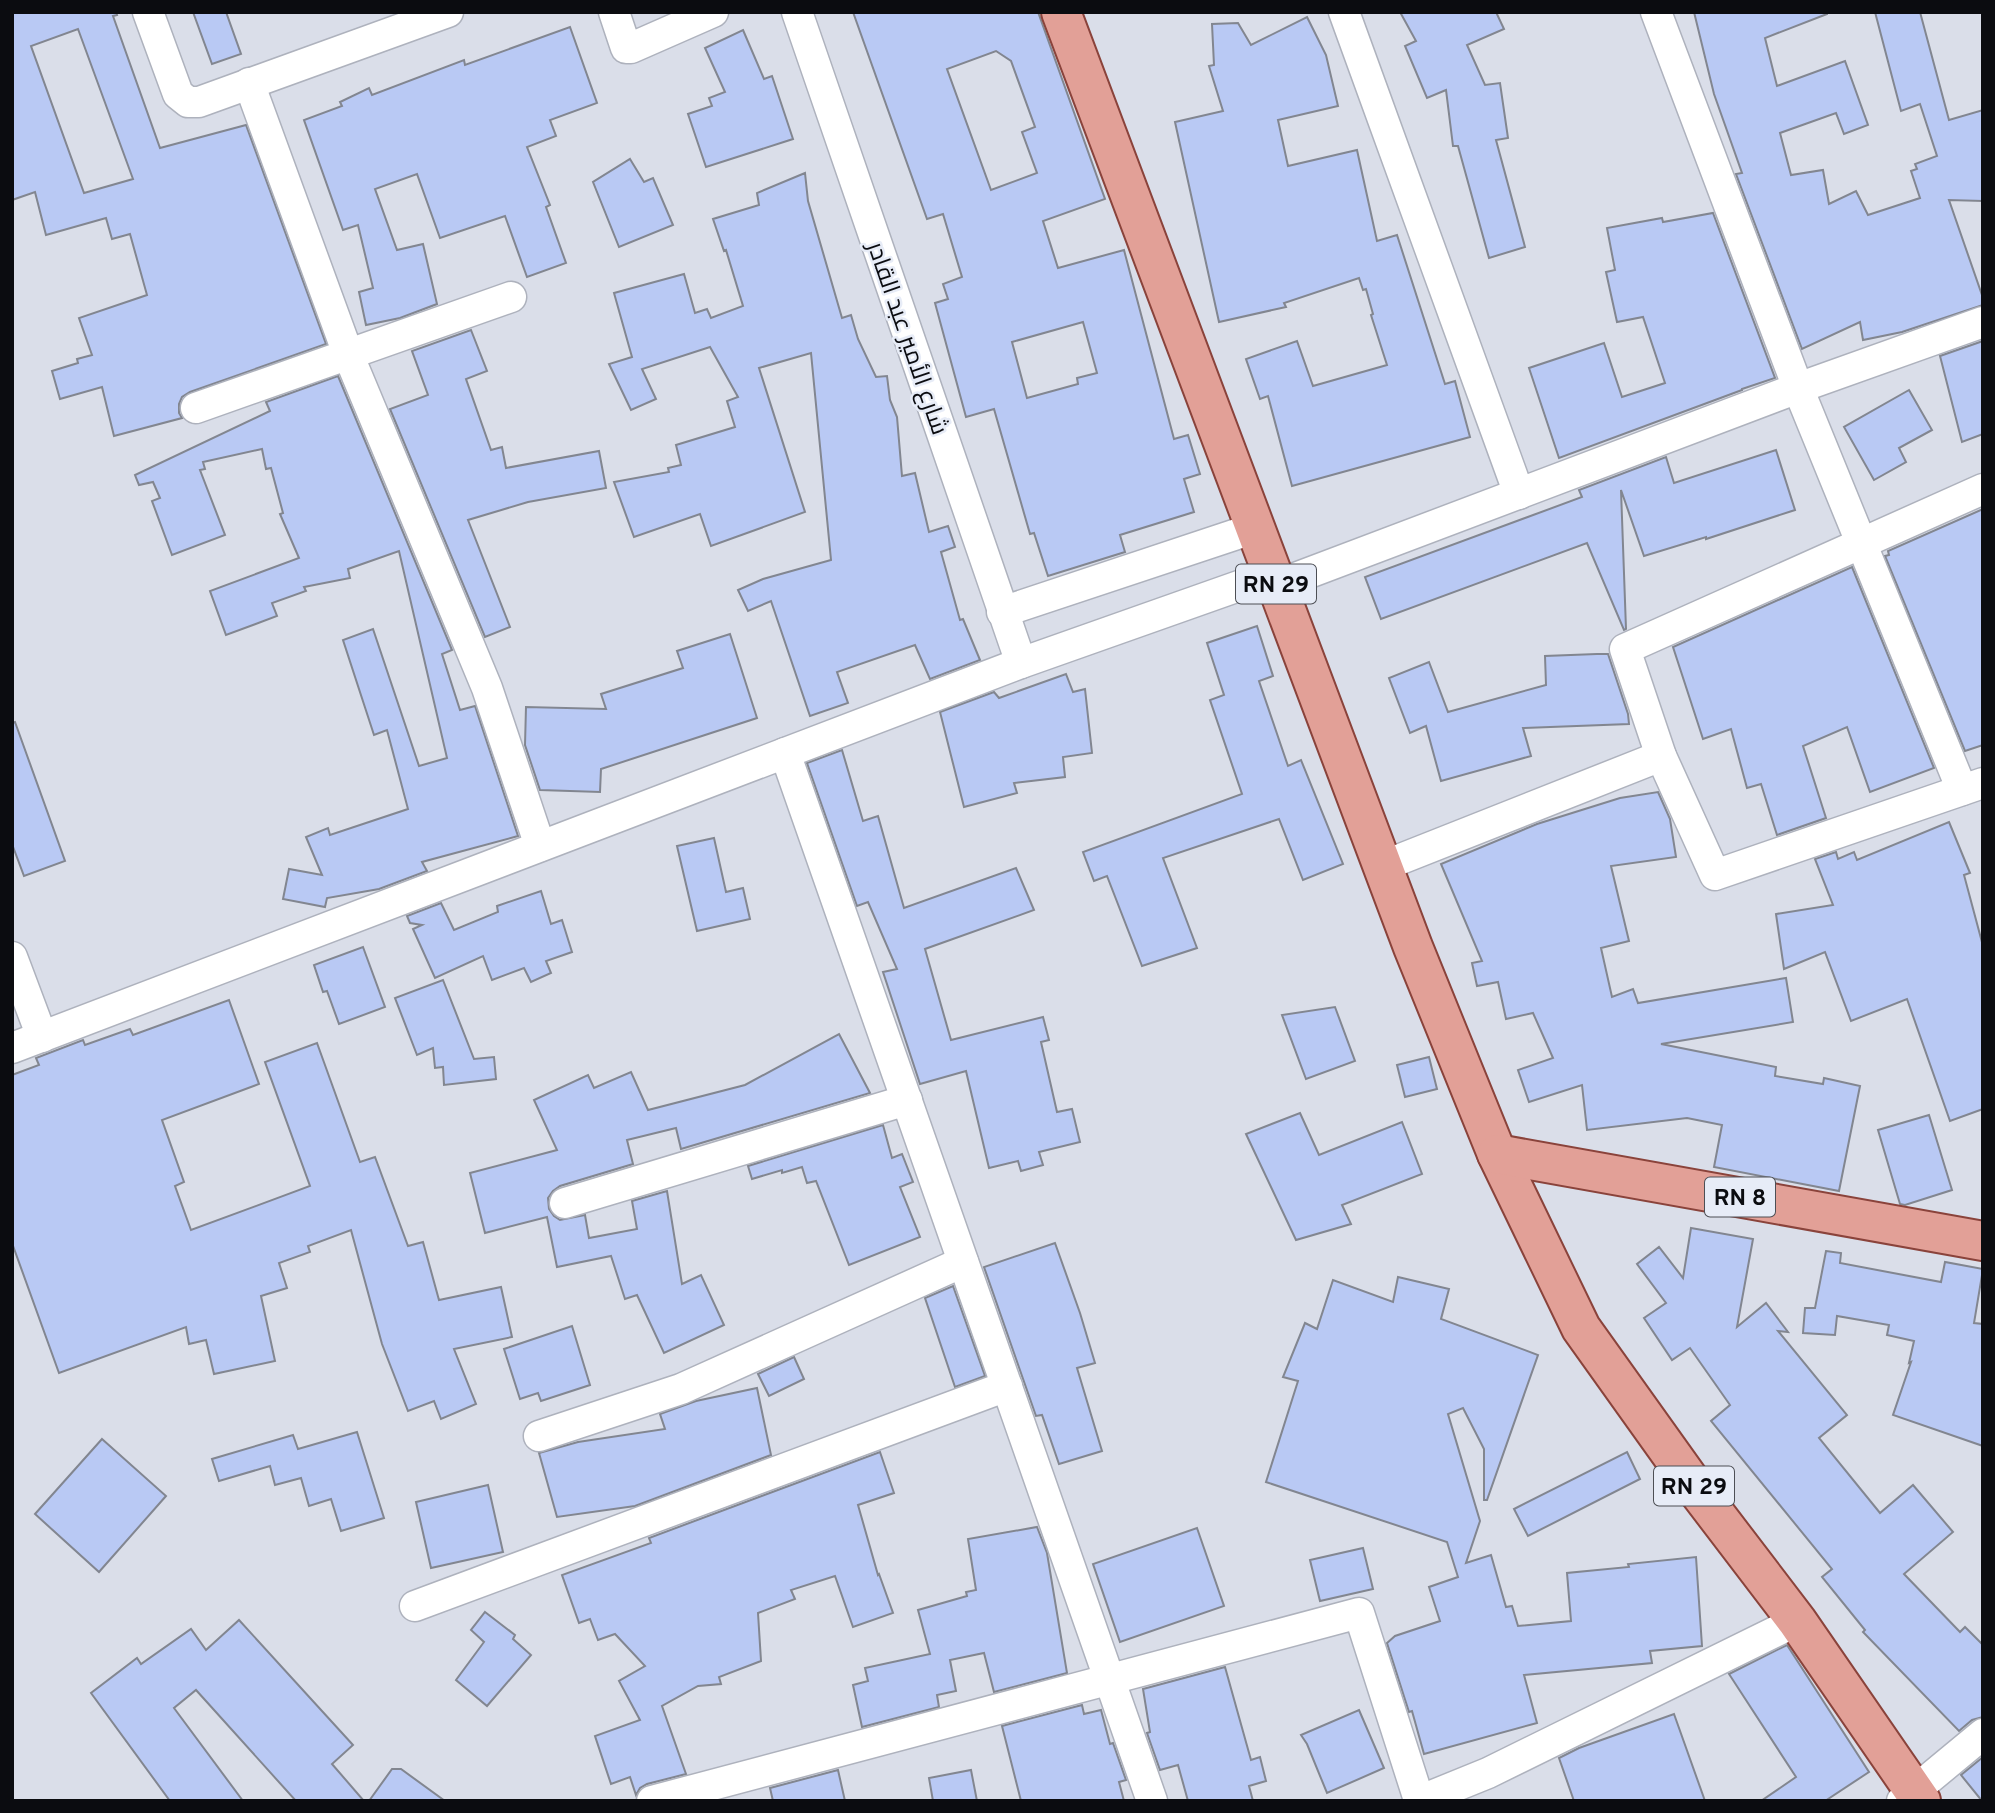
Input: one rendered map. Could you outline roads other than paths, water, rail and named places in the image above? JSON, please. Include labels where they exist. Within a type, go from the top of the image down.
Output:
[{"type":"main road","name":"RN 29","points":[[1061,12],[1383,866],[1497,1154],[1581,1328],[1691,1482],[1797,1621],[1912,1798]]},
{"type":"main road","name":"RN 8","points":[[1497,1154],[1983,1241]]},
{"type":"street","points":[[148,12],[178,94],[188,102],[199,102],[449,12]]},
{"type":"street","points":[[614,12],[623,43],[626,48],[631,48],[713,12]]},
{"type":"street","name":"شارع الأمير عبد القادر","points":[[796,12],[1021,663]]},
{"type":"street","points":[[1344,12],[1519,494]]},
{"type":"street","points":[[1656,12],[1798,388],[1862,543],[1973,786],[1715,875],[1661,756],[1625,649],[1862,543],[1983,489]]},
{"type":"street","points":[[249,83],[348,354],[487,688],[540,845]]},
{"type":"street","points":[[196,408],[511,297]]},
{"type":"street","points":[[12,1048],[1021,663],[1275,580],[1519,494],[1798,388],[1983,322]]},
{"type":"street","points":[[1002,612],[1255,528]]},
{"type":"street","points":[[785,753],[1152,1801]]},
{"type":"street","points":[[1383,866],[1661,756]]},
{"type":"street","points":[[12,957],[42,1037]]},
{"type":"street","points":[[565,1203],[907,1100]]},
{"type":"street","points":[[539,1436],[681,1389],[963,1262]]},
{"type":"street","points":[[415,1606],[1007,1386]]},
{"type":"street","points":[[652,1801],[1359,1613],[1419,1801],[1489,1773],[1797,1621]]},
{"type":"street","points":[[1912,1798],[1983,1734]]}]
